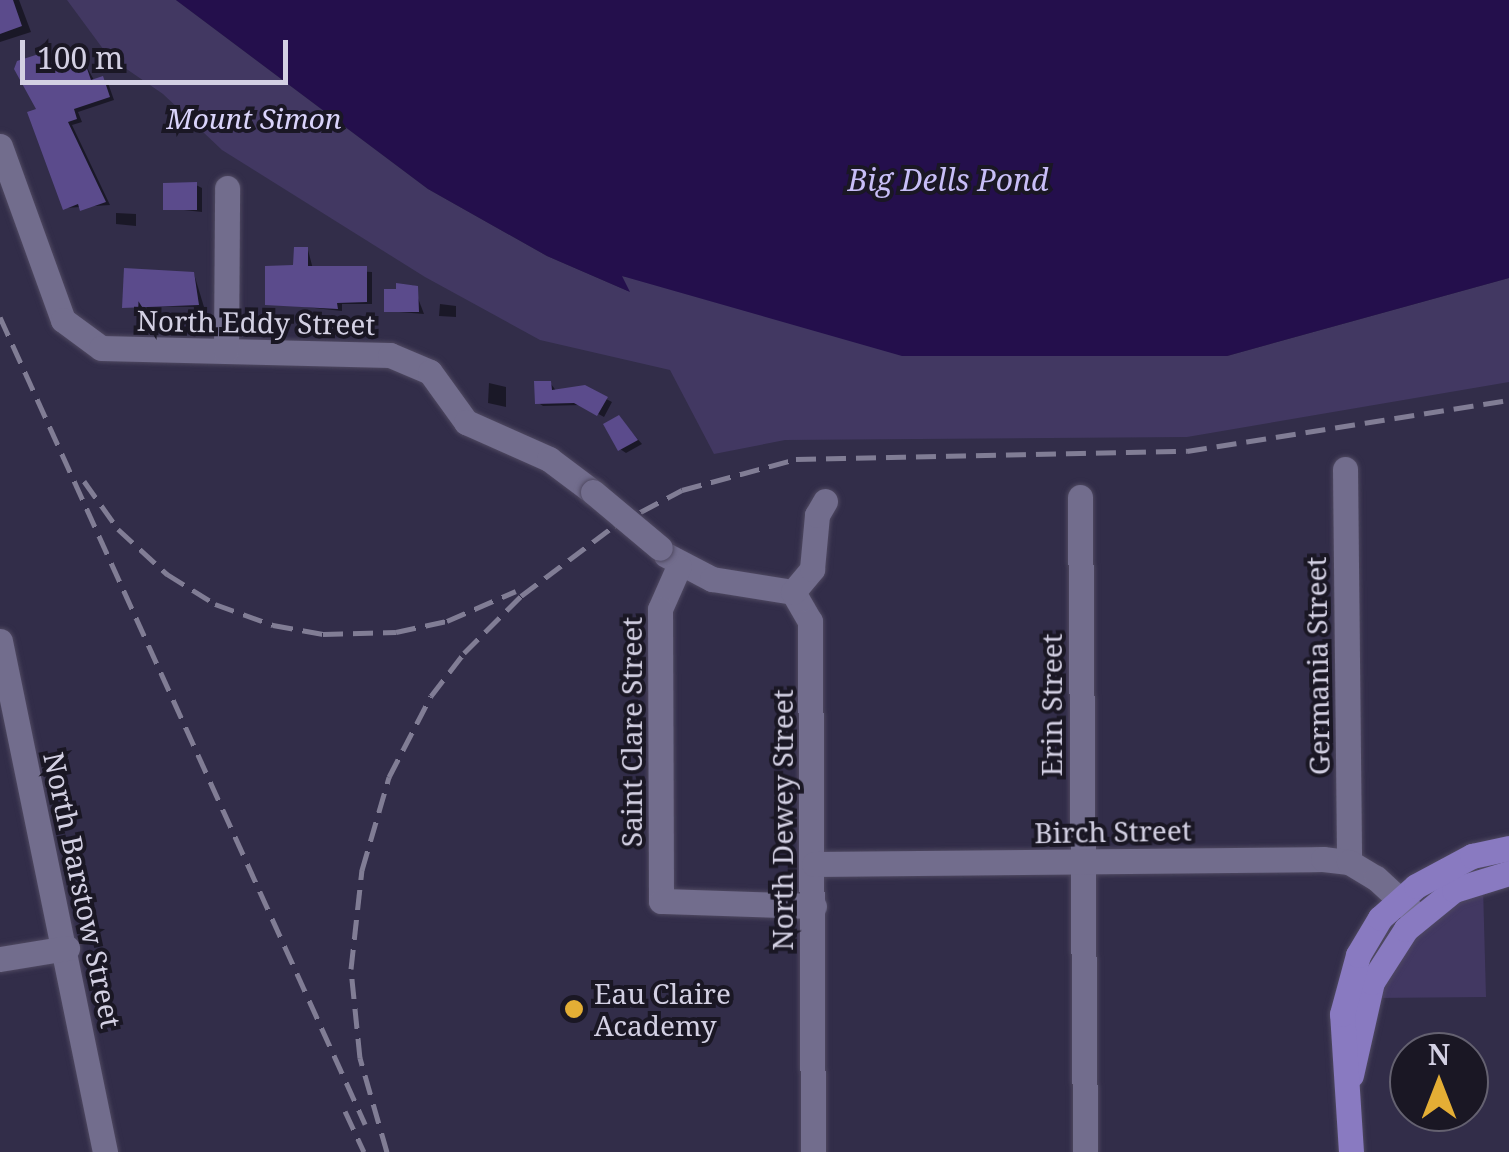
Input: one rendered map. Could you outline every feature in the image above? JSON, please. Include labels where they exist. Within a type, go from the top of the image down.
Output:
[{"type":"main road","points":[[1351,1152],[1351,1075],[1372,982],[1408,908],[1452,864],[1509,848]]},
{"type":"main road","points":[[1408,908],[1509,873]]},
{"type":"street","name":"North Eddy Street","points":[[0,146],[64,320],[100,348],[390,355],[430,372],[466,422],[549,458],[679,566]]},
{"type":"street","points":[[226,351],[227,188]]},
{"type":"street","name":"Germania Street","points":[[1345,469],[1349,862]]},
{"type":"street","name":"Erin Street","points":[[1080,497],[1085,1152]]},
{"type":"street","points":[[679,566],[793,592],[812,568],[817,515],[825,501]]},
{"type":"street","name":"Saint Clare Street","points":[[679,566],[660,609],[661,901],[814,906]]},
{"type":"street","name":"North Dewey Street","points":[[793,592],[810,621],[813,1152]]},
{"type":"street","name":"North Barstow Street","points":[[0,641],[67,948],[105,1152]]},
{"type":"street","points":[[1349,862],[1408,908]]},
{"type":"street","name":"Birch Street","points":[[814,864],[1349,862]]},
{"type":"street","points":[[0,959],[67,948]]},
{"type":"green space","name":"Mount Simon","points":[[67,0],[176,0],[428,189],[547,256],[628,291],[621,276],[1227,356],[1509,278],[1509,382],[1187,437],[785,440],[714,454],[670,370],[540,340],[425,277],[222,150],[163,94],[109,57]]},
{"type":"green space","points":[[1483,887],[1486,997],[1374,998],[1425,920]]},
{"type":"water","name":"Big Dells Pond","points":[[176,0],[1509,0],[1509,278],[1227,356],[902,356],[622,276],[630,292],[547,256],[428,189]]},
{"type":"building","points":[[0,0],[13,0],[22,26],[0,34]]},
{"type":"building","points":[[42,53],[47,69],[83,57],[91,80],[103,76],[110,97],[74,109],[77,119],[68,122],[106,202],[80,211],[78,204],[63,210],[27,112],[36,109],[14,69],[17,61]]},
{"type":"building","points":[[197,182],[197,210],[163,210],[163,183]]},
{"type":"building","points":[[294,247],[308,247],[308,266],[367,266],[367,302],[337,303],[338,309],[265,305],[265,266],[293,265]]},
{"type":"building","points":[[124,268],[194,272],[199,305],[122,308]]},
{"type":"building","points":[[396,283],[418,286],[419,312],[384,312],[384,289],[396,289]]},
{"type":"building","points":[[534,381],[551,381],[552,390],[585,385],[608,397],[597,416],[574,403],[535,404]]},
{"type":"building","points":[[619,415],[638,440],[618,451],[603,424]]},
{"type":"railway","points":[[0,317],[365,1124]]},
{"type":"railway","points":[[387,1152],[360,1058],[351,969],[362,870],[389,777],[431,696],[464,653],[521,596],[614,526],[682,490],[796,459],[1187,451],[1509,400]]},
{"type":"railway","points":[[84,481],[118,529],[167,574],[215,604],[273,625],[323,634],[396,632],[447,621],[516,591]]},
{"type":"railway","points":[[345,1111],[364,1152]]},
{"type":"place","name":"Eau Claire Academy","points":[[574,1009]]}]
